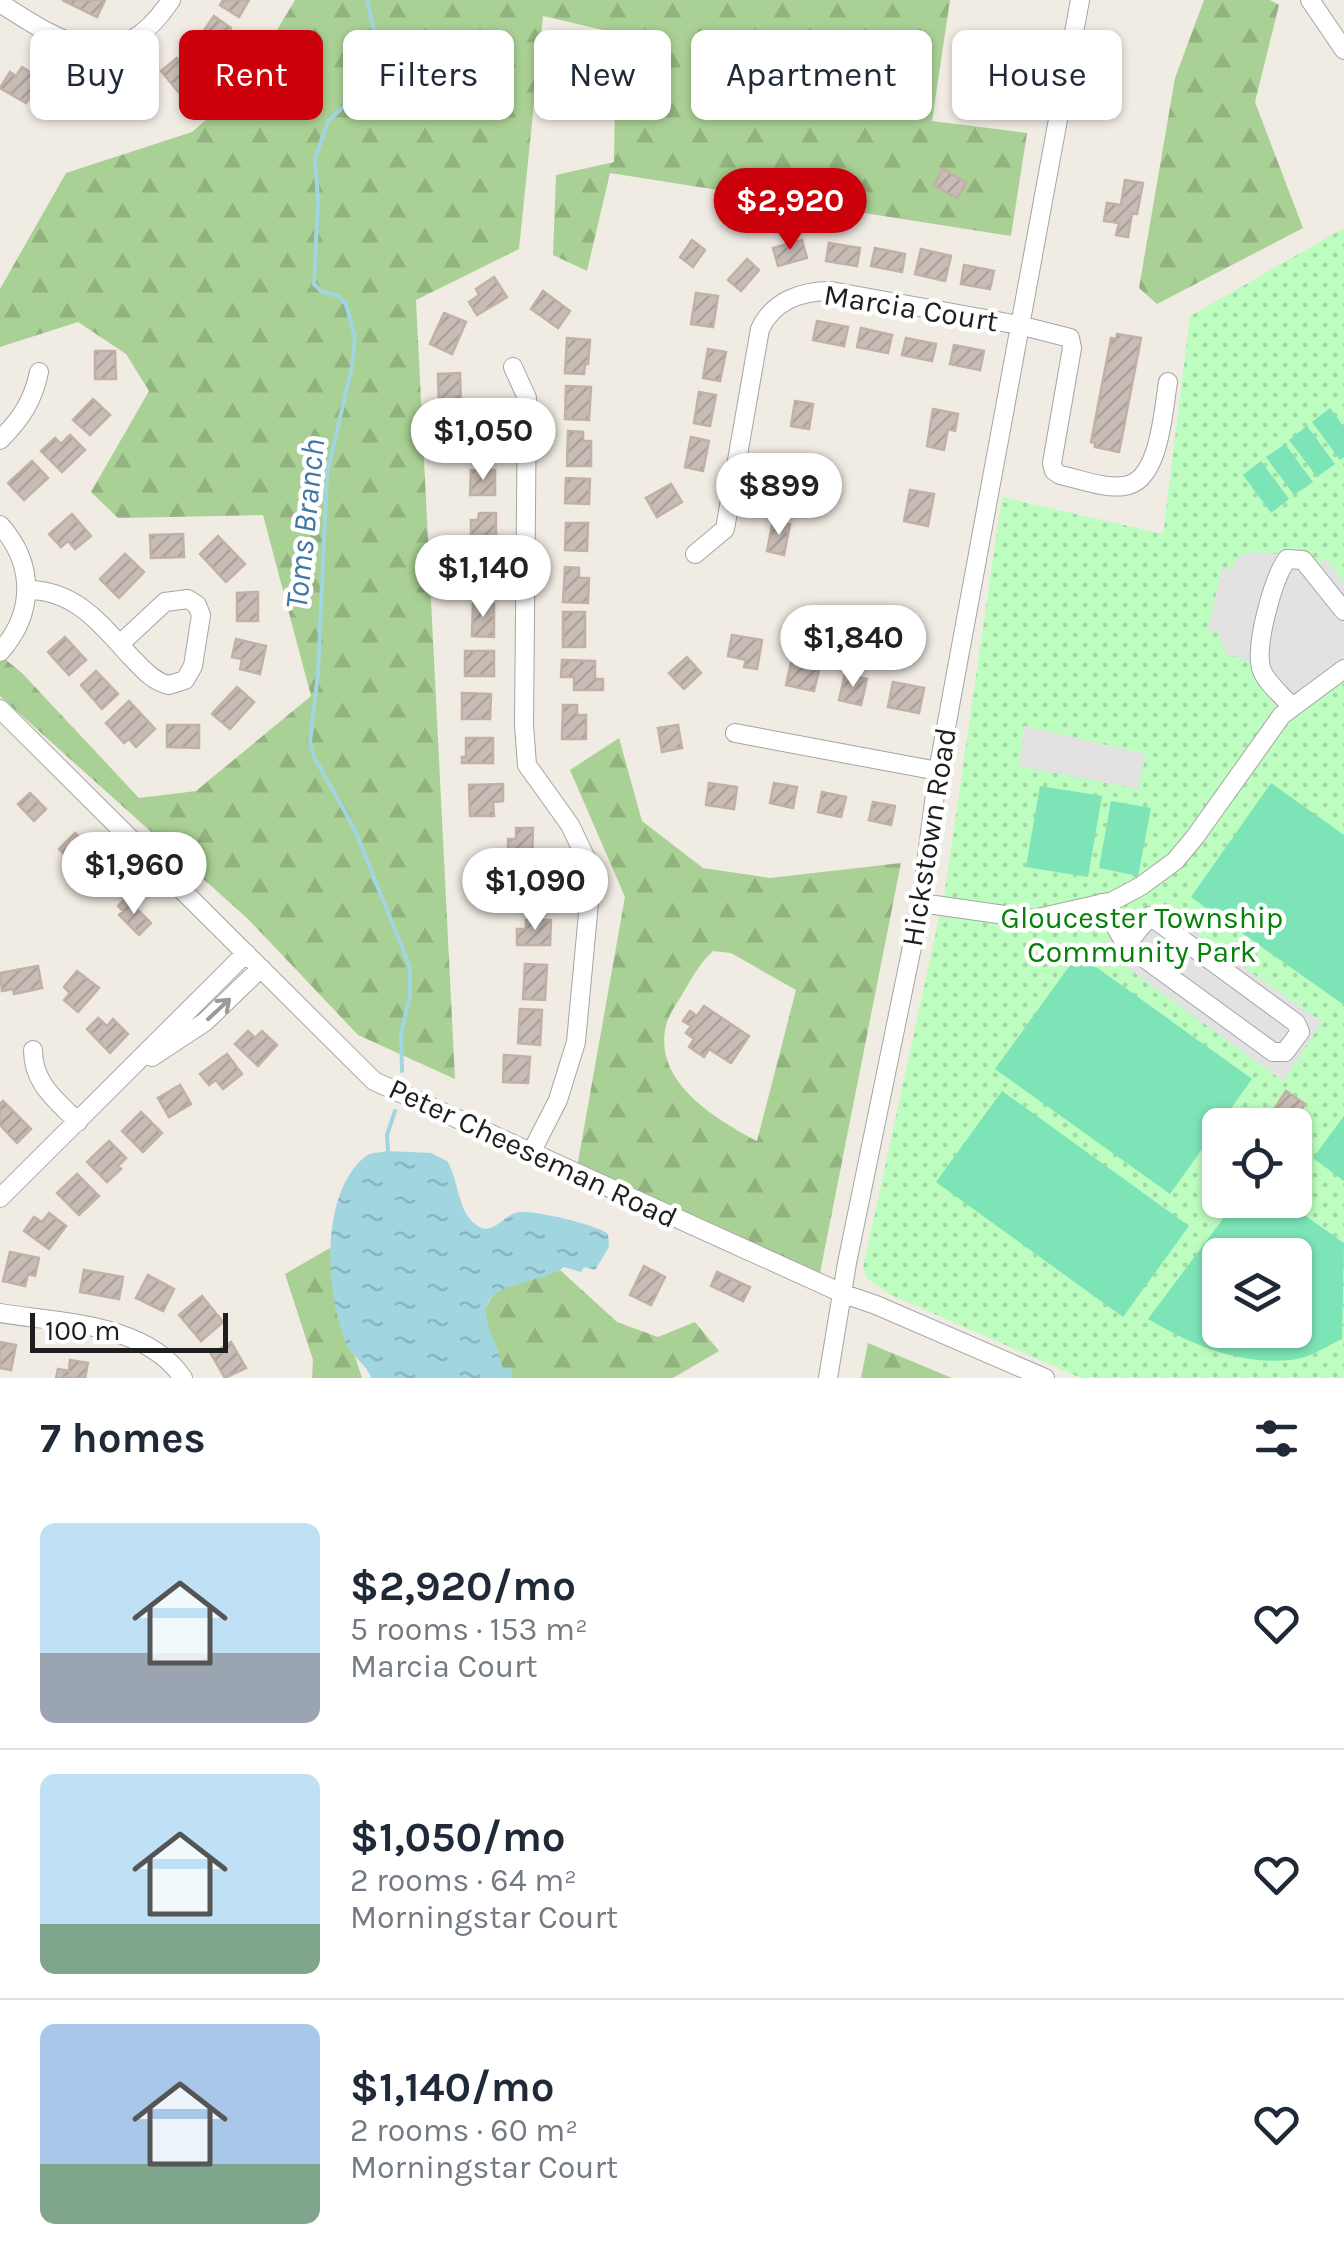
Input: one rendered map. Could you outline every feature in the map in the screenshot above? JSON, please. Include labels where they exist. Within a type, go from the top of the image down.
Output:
[{"type":"street","points":[[1,5],[47,34],[79,46],[107,48],[144,34],[171,0]]},
{"type":"street","name":"Hickstown Road","points":[[828,1378],[847,1263],[921,903],[938,771],[1080,0]]},
{"type":"street","points":[[1310,0],[1344,50]]},
{"type":"street","name":"Marcia Court","points":[[695,554],[725,529],[760,329],[767,314],[778,305],[813,291],[1020,325],[1070,338],[1054,448],[1052,468],[1056,474],[1121,487],[1141,480],[1152,467],[1168,382]]},
{"type":"street","points":[[513,367],[527,398],[527,765],[570,825],[592,871],[576,1042],[558,1100],[532,1151]]},
{"type":"street","points":[[0,440],[31,403],[40,372]]},
{"type":"street","points":[[0,525],[20,555],[28,590],[19,626],[0,652]]},
{"type":"street","points":[[1292,706],[1268,680],[1261,657],[1277,573],[1286,559],[1303,560],[1344,611]]},
{"type":"street","points":[[28,590],[58,593],[71,599],[156,680],[169,685],[181,682],[193,666],[200,610],[188,599],[164,602],[120,644]]},
{"type":"street","points":[[921,903],[1033,919],[1102,904],[1134,890],[1175,861],[1282,714],[1344,669]]},
{"type":"street","name":"Peter Cheeseman Road","points":[[0,709],[374,1081],[844,1294],[876,1304],[1045,1378]]},
{"type":"street","points":[[735,733],[938,771]]},
{"type":"street","points":[[1102,904],[1126,944],[1274,1052],[1285,1052],[1300,1032],[1296,1023],[1150,916],[1134,890]]},
{"type":"street","points":[[1126,944],[1150,916]]},
{"type":"street","points":[[0,1198],[246,953]]},
{"type":"street","points":[[116,1084],[205,1022],[261,968]]},
{"type":"street","points":[[33,1050],[33,1066],[40,1084],[78,1122]]},
{"type":"street","points":[[0,1312],[135,1338],[158,1350],[183,1378]]},
{"type":"green space","points":[[295,0],[950,0],[932,121],[1027,133],[1011,236],[610,173],[587,271],[553,255],[556,175],[614,162],[615,120],[671,120],[671,30],[603,30],[543,16],[542,30],[534,30],[534,103],[519,249],[416,300],[455,1079],[358,1035],[248,919],[0,696],[0,655],[22,673],[139,798],[196,791],[311,696],[263,515],[118,518],[91,492],[149,391],[126,354],[78,322],[0,347],[0,289],[66,173],[192,132],[206,120],[323,120],[323,30],[277,30]]},
{"type":"green space","points":[[1204,0],[1270,0],[1279,5],[1255,102],[1303,228],[1157,304],[1139,288],[1175,78]]},
{"type":"green space","name":"Gloucester Township Community Park","points":[[1344,228],[1344,1378],[1081,1378],[889,1294],[867,1278],[863,1268],[945,890],[1002,497],[1163,534],[1190,316]]},
{"type":"green space","points":[[1330,408],[1344,427],[1344,457],[1340,460],[1312,422]]},
{"type":"green space","points":[[1307,426],[1335,464],[1317,477],[1289,440]]},
{"type":"green space","points":[[1285,444],[1313,482],[1294,495],[1266,457]]},
{"type":"green space","points":[[1261,461],[1289,499],[1271,513],[1243,475]]},
{"type":"green space","points":[[619,738],[642,821],[703,868],[770,878],[901,863],[818,1283],[576,1173],[625,897],[570,770]],"holes":[[[713,951],[731,953],[796,990],[757,1141],[722,1121],[690,1095],[668,1062],[664,1043],[668,1019],[699,966]]]},
{"type":"green space","points":[[1271,783],[1344,835],[1344,1005],[1191,897]]},
{"type":"green space","points":[[1040,786],[1102,796],[1088,877],[1026,867]]},
{"type":"green space","points":[[1111,801],[1151,808],[1138,876],[1099,868]]},
{"type":"green space","points":[[1078,954],[1252,1079],[1231,1108],[1202,1108],[1202,1149],[1170,1194],[995,1069]]},
{"type":"green space","points":[[1002,1091],[1189,1226],[1123,1317],[936,1182]]},
{"type":"green space","points":[[1344,1116],[1344,1181],[1313,1158]]},
{"type":"green space","points":[[1224,1218],[1309,1218],[1344,1243],[1342,1339],[1297,1359],[1272,1361],[1209,1348],[1312,1348],[1312,1238],[1209,1238]]},
{"type":"green space","points":[[342,1241],[340,1311],[362,1378],[312,1378],[313,1360],[285,1274]]},
{"type":"green space","points":[[1202,1247],[1202,1346],[1148,1319]]},
{"type":"green space","points":[[560,1270],[617,1322],[658,1337],[695,1322],[719,1351],[673,1378],[492,1378],[480,1318],[495,1291]]},
{"type":"green space","points":[[868,1343],[952,1378],[861,1378]]},
{"type":"shaded area","points":[[1292,549],[1308,553],[1319,563],[1326,559],[1344,582],[1344,661],[1274,706],[1253,663],[1225,653],[1219,633],[1208,631],[1222,567],[1231,570],[1239,556],[1251,552],[1280,554]]},
{"type":"shaded area","points":[[1024,726],[1146,754],[1138,789],[1019,766]]},
{"type":"shaded area","points":[[1154,904],[1322,1022],[1283,1081],[1100,948],[1125,921]]},
{"type":"water","points":[[431,1153],[447,1161],[466,1213],[477,1226],[490,1228],[512,1214],[526,1212],[579,1223],[608,1234],[609,1247],[595,1270],[584,1267],[581,1272],[564,1267],[504,1289],[488,1303],[489,1327],[502,1367],[512,1369],[512,1378],[371,1378],[349,1348],[332,1283],[331,1235],[335,1212],[352,1171],[369,1154]]},
{"type":"building","points":[[62,0],[105,0],[97,17]]},
{"type":"building","points":[[223,0],[249,0],[239,17],[220,5]]},
{"type":"building","points":[[214,16],[231,28],[230,30],[204,30]]},
{"type":"building","points":[[179,60],[179,93],[161,71]]},
{"type":"building","points":[[22,67],[30,72],[30,97],[26,103],[0,88],[10,72],[16,76]]},
{"type":"building","points":[[943,169],[966,183],[957,198],[934,185]]},
{"type":"building","points":[[1125,180],[1143,183],[1128,237],[1116,235],[1119,223],[1104,221],[1107,203],[1121,205]]},
{"type":"building","points":[[692,240],[705,250],[693,267],[680,257]]},
{"type":"building","points":[[802,240],[807,258],[778,266],[773,248]]},
{"type":"building","points":[[829,243],[860,248],[857,266],[826,261]]},
{"type":"building","points":[[875,248],[905,254],[902,272],[871,266]]},
{"type":"building","points":[[921,249],[951,256],[945,281],[915,274]]},
{"type":"building","points":[[747,259],[759,270],[741,291],[728,280]]},
{"type":"building","points":[[964,265],[994,271],[990,289],[961,284]]},
{"type":"building","points":[[494,277],[507,297],[477,315],[469,302],[479,295],[476,289]]},
{"type":"building","points":[[543,291],[570,311],[558,328],[531,309]]},
{"type":"building","points":[[696,293],[718,296],[713,327],[691,324]]},
{"type":"building","points":[[444,313],[466,322],[452,354],[430,344]]},
{"type":"building","points":[[817,321],[848,327],[844,346],[813,340]]},
{"type":"building","points":[[861,328],[892,335],[888,353],[857,347]]},
{"type":"building","points":[[1117,334],[1141,338],[1119,452],[1095,447],[1091,442],[1111,338],[1116,339]]},
{"type":"building","points":[[567,338],[590,340],[584,374],[565,373]]},
{"type":"building","points":[[906,338],[936,344],[932,361],[902,355]]},
{"type":"building","points":[[954,345],[984,351],[980,370],[950,364]]},
{"type":"building","points":[[708,349],[726,352],[720,381],[703,378]]},
{"type":"building","points":[[95,351],[115,351],[116,379],[95,379]]},
{"type":"building","points":[[460,373],[461,407],[439,408],[438,374]]},
{"type":"building","points":[[566,386],[591,387],[589,420],[565,419]]},
{"type":"building","points":[[699,392],[716,395],[710,426],[694,423]]},
{"type":"building","points":[[93,399],[110,415],[90,435],[73,420]]},
{"type":"building","points":[[795,401],[813,404],[809,429],[791,426]]},
{"type":"building","points":[[933,409],[958,414],[955,431],[948,429],[944,450],[927,446]]},
{"type":"building","points":[[472,420],[494,420],[494,455],[476,455],[476,444],[463,444],[463,430],[472,430]]},
{"type":"building","points":[[568,431],[583,432],[583,441],[591,441],[591,466],[567,466]]},
{"type":"building","points":[[70,435],[85,450],[62,472],[41,451],[55,438],[61,444]]},
{"type":"building","points":[[691,437],[709,441],[703,471],[685,467]]},
{"type":"building","points":[[32,461],[48,478],[24,500],[8,483]]},
{"type":"building","points":[[471,470],[495,470],[495,495],[470,495]]},
{"type":"building","points":[[782,471],[799,474],[794,498],[778,495]]},
{"type":"building","points":[[566,478],[590,479],[589,504],[565,503]]},
{"type":"building","points":[[671,484],[682,502],[657,517],[646,498]]},
{"type":"building","points":[[910,490],[934,494],[928,526],[904,521]]},
{"type":"building","points":[[479,513],[496,513],[496,540],[471,540],[471,520],[478,520]]},
{"type":"building","points":[[72,514],[91,536],[75,549],[68,541],[61,547],[49,534]]},
{"type":"building","points":[[773,521],[790,524],[784,555],[767,551]]},
{"type":"building","points":[[566,523],[588,523],[587,551],[565,550]]},
{"type":"building","points":[[183,534],[184,557],[151,558],[150,535]]},
{"type":"building","points":[[218,536],[245,564],[226,582],[200,554]]},
{"type":"building","points":[[125,554],[144,572],[119,598],[100,579]]},
{"type":"building","points":[[479,557],[495,558],[494,591],[471,590],[471,567],[479,567]]},
{"type":"building","points":[[565,567],[579,568],[579,578],[589,578],[588,603],[563,602]]},
{"type":"building","points":[[258,592],[258,621],[237,621],[237,593]]},
{"type":"building","points":[[473,603],[494,604],[494,637],[472,636]]},
{"type":"building","points":[[563,612],[585,612],[585,647],[563,647]]},
{"type":"building","points":[[732,635],[762,640],[757,669],[744,667],[746,660],[728,656]]},
{"type":"building","points":[[65,637],[86,660],[69,675],[48,652]]},
{"type":"building","points":[[236,639],[266,646],[260,674],[240,669],[242,659],[232,657]]},
{"type":"building","points":[[465,651],[494,651],[494,676],[465,676]]},
{"type":"building","points":[[687,657],[701,673],[684,689],[669,673]]},
{"type":"building","points":[[562,660],[595,661],[595,679],[603,679],[603,690],[574,690],[574,677],[561,677]]},
{"type":"building","points":[[791,663],[819,670],[814,691],[786,685]]},
{"type":"building","points":[[96,671],[118,694],[102,709],[81,685]]},
{"type":"building","points":[[845,674],[867,679],[861,705],[839,700]]},
{"type":"building","points":[[893,682],[924,688],[919,713],[888,707]]},
{"type":"building","points":[[237,687],[254,702],[230,729],[212,714]]},
{"type":"building","points":[[462,693],[491,694],[490,719],[462,719]]},
{"type":"building","points":[[129,701],[155,729],[136,747],[129,739],[124,743],[106,723]]},
{"type":"building","points":[[563,705],[577,705],[577,715],[586,715],[586,739],[562,739]]},
{"type":"building","points":[[167,725],[199,725],[199,748],[167,747]]},
{"type":"building","points":[[678,725],[682,748],[662,752],[658,728]]},
{"type":"building","points":[[466,738],[493,738],[493,763],[462,763],[462,757],[466,757]]},
{"type":"building","points":[[709,783],[737,787],[734,809],[706,805]]},
{"type":"building","points":[[774,783],[797,787],[793,808],[770,803]]},
{"type":"building","points":[[503,784],[503,801],[493,802],[494,816],[470,816],[469,785]]},
{"type":"building","points":[[822,792],[846,797],[841,817],[818,812]]},
{"type":"building","points":[[30,793],[46,809],[34,821],[18,804]]},
{"type":"building","points":[[873,802],[895,806],[891,825],[869,820]]},
{"type":"building","points":[[516,828],[533,828],[532,863],[508,863],[508,839],[516,839]]},
{"type":"building","points":[[75,833],[88,846],[72,862],[59,849]]},
{"type":"building","points":[[532,876],[556,877],[554,908],[540,907],[540,897],[531,897]]},
{"type":"building","points":[[126,898],[151,923],[139,935],[119,915],[123,911],[118,906]]},
{"type":"building","points":[[526,920],[551,920],[550,945],[517,945],[517,929],[526,929]]},
{"type":"building","points":[[525,964],[547,965],[545,1000],[523,999]]},
{"type":"building","points":[[38,966],[42,988],[14,994],[13,989],[2,991],[0,973]]},
{"type":"building","points":[[77,971],[99,988],[78,1012],[64,1000],[70,993],[64,987]]},
{"type":"building","points":[[704,1006],[749,1036],[731,1063],[709,1049],[704,1057],[689,1047],[694,1039],[686,1033],[691,1026],[683,1021],[690,1011],[697,1016]]},
{"type":"building","points":[[520,1009],[542,1010],[540,1045],[518,1043]]},
{"type":"building","points":[[98,1018],[107,1026],[113,1019],[128,1034],[110,1053],[87,1029]]},
{"type":"building","points":[[248,1031],[255,1038],[262,1031],[277,1045],[258,1066],[235,1044]]},
{"type":"building","points":[[227,1054],[242,1074],[223,1089],[216,1080],[209,1085],[200,1074]]},
{"type":"building","points":[[504,1055],[530,1057],[528,1083],[503,1082]]},
{"type":"building","points":[[180,1085],[191,1104],[169,1117],[158,1098]]},
{"type":"building","points":[[1286,1091],[1305,1104],[1302,1108],[1275,1108]]},
{"type":"building","points":[[3,1101],[31,1129],[17,1143],[0,1125]]},
{"type":"building","points":[[141,1112],[162,1133],[143,1152],[122,1131]]},
{"type":"building","points":[[109,1141],[126,1158],[107,1182],[87,1162]]},
{"type":"building","points":[[77,1174],[99,1196],[79,1215],[57,1193]]},
{"type":"building","points":[[49,1213],[66,1226],[49,1249],[24,1231],[34,1217],[42,1222]]},
{"type":"building","points":[[10,1252],[39,1258],[35,1276],[28,1274],[25,1286],[3,1281]]},
{"type":"building","points":[[644,1266],[665,1277],[651,1305],[630,1295]]},
{"type":"building","points":[[84,1270],[123,1277],[119,1299],[80,1292]]},
{"type":"building","points":[[717,1272],[750,1287],[743,1301],[711,1286]]},
{"type":"building","points":[[148,1275],[174,1289],[163,1311],[136,1298]]},
{"type":"building","points":[[202,1296],[223,1322],[201,1341],[179,1315]]},
{"type":"building","points":[[0,1342],[16,1345],[11,1370],[0,1368]]},
{"type":"building","points":[[231,1342],[246,1368],[225,1378],[211,1354]]},
{"type":"building","points":[[70,1360],[88,1363],[85,1378],[56,1378],[58,1369],[69,1371]]},
{"type":"waterway","name":"Toms Branch","points":[[367,0],[374,30],[365,87],[328,121],[315,159],[318,200],[314,284],[346,304],[355,337],[327,474],[318,673],[310,742],[314,757],[354,828],[410,967],[410,996],[401,1033],[402,1071]]},
{"type":"waterway","name":"Toms Branch","points":[[388,1152],[387,1135],[395,1111]]}]
